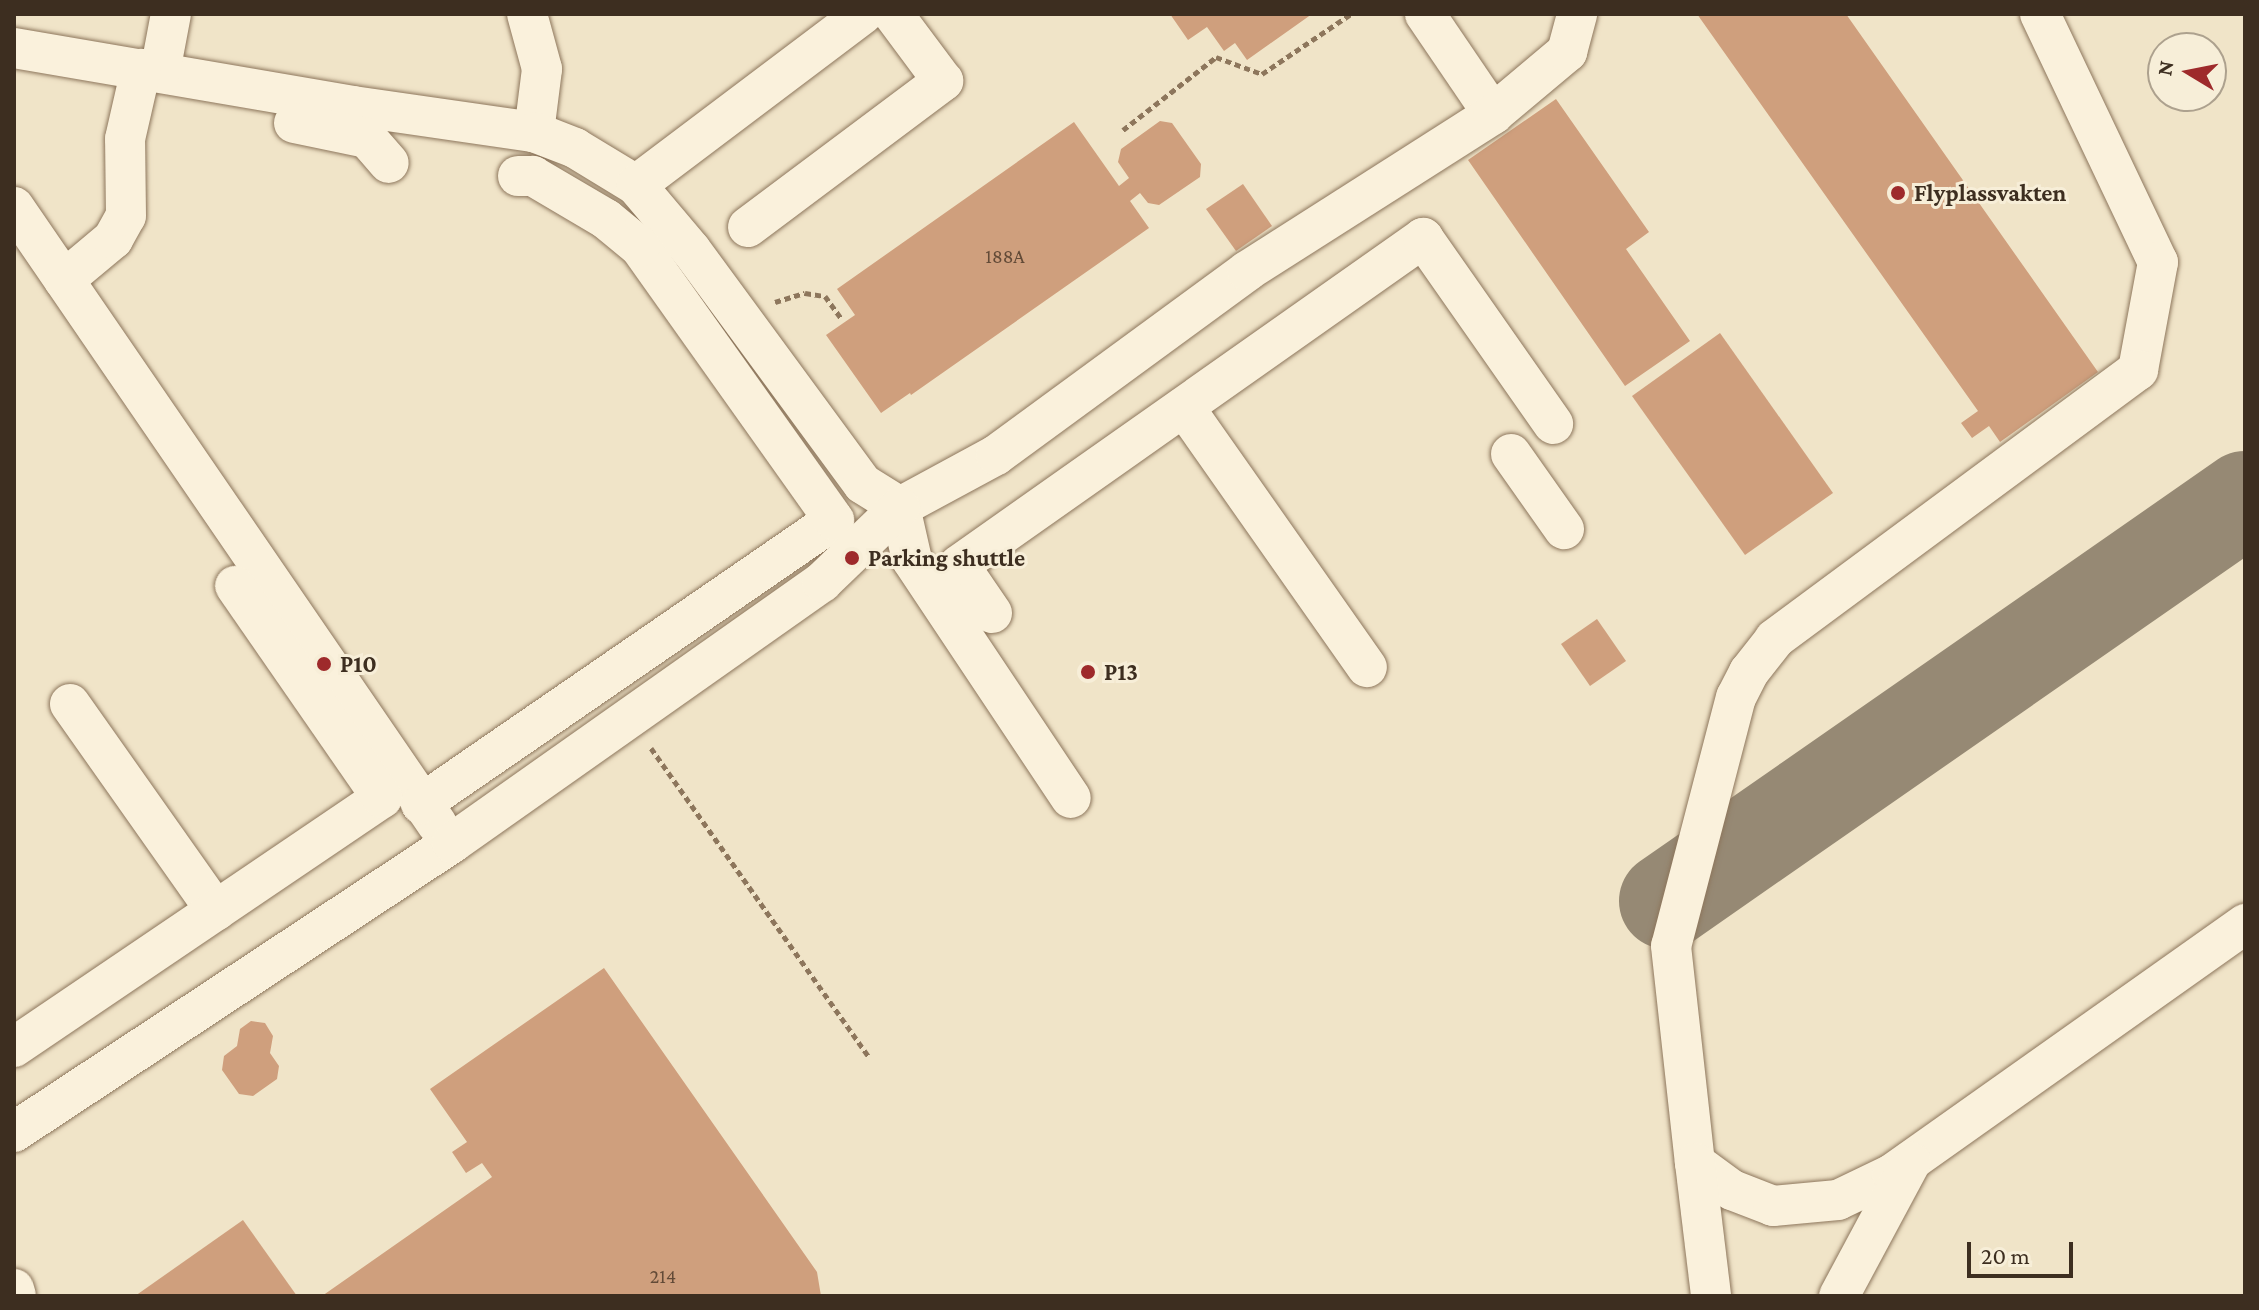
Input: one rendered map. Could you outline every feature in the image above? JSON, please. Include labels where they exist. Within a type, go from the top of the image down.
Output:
[{"type":"street","points":[[64,280],[113,239],[126,216],[125,139],[171,14]]},
{"type":"street","points":[[527,14],[542,69],[534,132]]},
{"type":"street","points":[[636,185],[863,14]]},
{"type":"street","points":[[748,227],[943,81],[893,14]]},
{"type":"street","points":[[1425,14],[1493,114]]},
{"type":"street","points":[[14,1132],[452,843],[822,582],[900,507],[996,455],[1247,271],[1493,114],[1567,52],[1577,14]]},
{"type":"street","points":[[1711,1296],[1671,946],[1736,697],[1749,672],[1775,639],[2138,370],[2158,262],[2040,14]]},
{"type":"street","points":[[14,48],[353,106],[534,132],[575,148],[636,185],[734,306],[855,474],[900,507],[912,560],[1071,798]]},
{"type":"street","points":[[294,123],[367,138],[389,163]]},
{"type":"street","points":[[421,804],[834,520],[640,247],[606,219],[533,176],[518,176]]},
{"type":"street","points":[[14,207],[421,804],[452,843]]},
{"type":"street","points":[[992,613],[959,565],[1423,238],[1553,424]]},
{"type":"street","points":[[1184,407],[1367,667]]},
{"type":"street","points":[[1511,454],[1564,529]]},
{"type":"street","points":[[14,1047],[382,798],[235,586]]},
{"type":"street","points":[[70,704],[216,911]]},
{"type":"street","points":[[1695,1163],[1732,1190],[1773,1206],[1838,1200],[1912,1160],[2245,924]]},
{"type":"street","points":[[1839,1296],[1912,1160]]},
{"type":"street","points":[[14,1289],[16,1296]]},
{"type":"path","points":[[1123,130],[1216,57],[1262,74],[1351,14]]},
{"type":"path","points":[[734,306],[805,293],[825,296],[842,319]]},
{"type":"path","points":[[642,735],[869,1057]]},
{"type":"building","points":[[1170,14],[1312,14],[1247,60],[1235,43],[1224,51],[1207,27],[1188,40]]},
{"type":"building","name":"Flyplassvakten","points":[[1697,14],[1846,14],[2098,372],[2000,442],[1989,426],[1972,438],[1961,423],[1978,411]]},
{"type":"building","points":[[1556,99],[1649,232],[1626,249],[1690,341],[1625,386],[1468,160]]},
{"type":"building","points":[[1160,121],[1172,123],[1201,164],[1200,177],[1159,205],[1148,203],[1140,193],[1130,201],[1149,228],[881,413],[826,335],[855,315],[837,289],[1074,122],[1119,186],[1129,178],[1118,162],[1121,149]]},
{"type":"building","points":[[1243,184],[1272,226],[1236,251],[1206,209]]},
{"type":"building","points":[[1720,333],[1833,493],[1745,555],[1632,396]]},
{"type":"building","points":[[1597,619],[1626,661],[1590,686],[1561,644]]},
{"type":"building","points":[[604,968],[817,1272],[821,1296],[322,1296],[492,1177],[482,1163],[466,1173],[452,1152],[467,1142],[430,1089]]},
{"type":"building","points":[[251,1021],[265,1023],[273,1036],[270,1053],[279,1066],[277,1079],[253,1096],[239,1094],[222,1070],[224,1056],[237,1046],[240,1029]]},
{"type":"building","points":[[243,1220],[297,1296],[135,1296]]},
{"type":"taxiway","points":[[1667,901],[2245,499]]},
{"type":"place","name":"Flyplassvakten","points":[[1898,193]]},
{"type":"place","name":"Parking shuttle","points":[[852,558]]},
{"type":"place","name":"P10","points":[[324,664]]},
{"type":"place","name":"P13","points":[[1088,672]]}]
